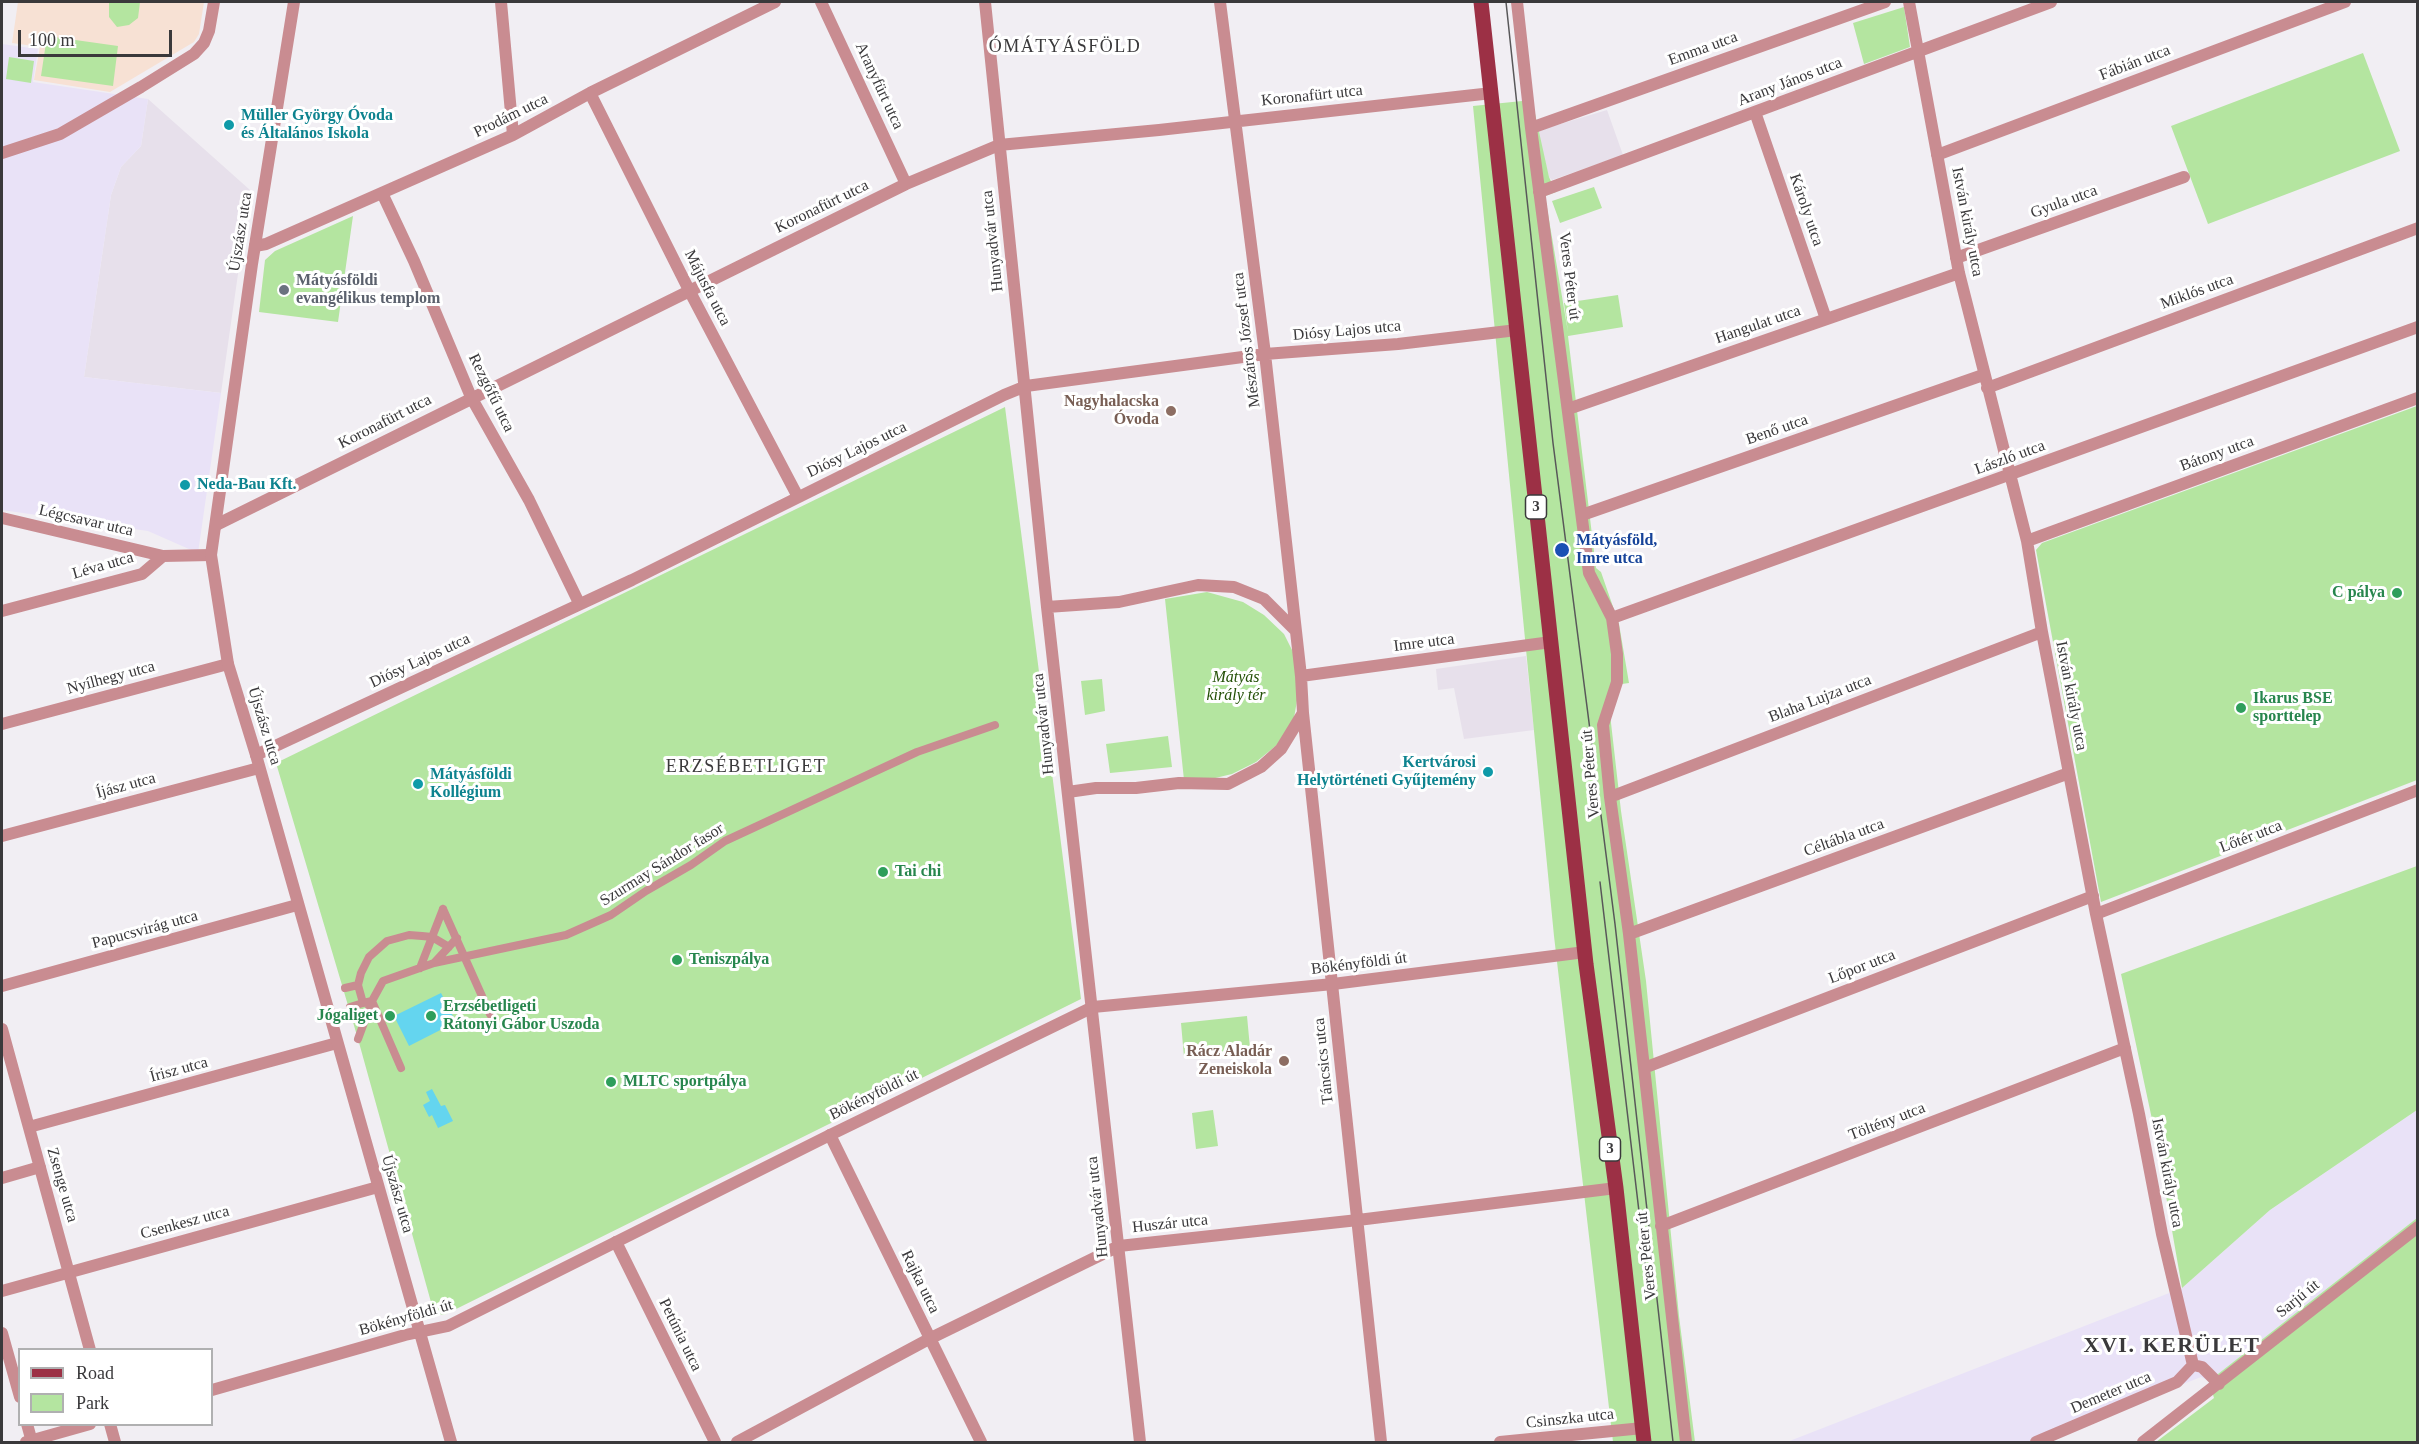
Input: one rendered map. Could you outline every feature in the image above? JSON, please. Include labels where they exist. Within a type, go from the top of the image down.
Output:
[{"type":"main road","name":"Veres Péter út","points":[[1481,2],[1584,952],[1616,1188],[1644,1435]]},
{"type":"street","points":[[2,153],[60,134],[194,54],[204,43],[209,31],[214,2]]},
{"type":"street","name":"Újszász utca","points":[[294,2],[255,246],[211,555],[228,664],[256,754],[451,1443]]},
{"type":"street","points":[[501,2],[513,135]]},
{"type":"street","name":"Prodám utca","points":[[255,246],[266,244],[513,135],[590,93],[775,2]]},
{"type":"street","name":"Aranyfürt utca","points":[[821,2],[906,184]]},
{"type":"street","name":"Hunyadvár utca","points":[[985,2],[1047,607],[1140,1443]]},
{"type":"street","name":"Mészáros József utca","points":[[1220,2],[1265,354],[1301,676]]},
{"type":"street","name":"Veres Péter út","points":[[1517,2],[1539,192],[1589,573],[1612,618],[1618,667],[1617,682],[1603,725],[1610,797],[1629,934],[1686,1443]]},
{"type":"street","name":"Emma utca","points":[[1531,128],[1885,2]]},
{"type":"street","name":"István király utca","points":[[1909,2],[1959,273],[1983,375],[2027,541],[2092,896],[2162,1234],[2193,1365]]},
{"type":"street","name":"Arany János utca","points":[[1539,192],[2051,2]]},
{"type":"street","name":"Fábián utca","points":[[1937,155],[2345,2]]},
{"type":"street","name":"Májusfa utca","points":[[590,93],[689,290],[798,497]]},
{"type":"street","name":"Koronafürt utca","points":[[216,525],[906,184],[999,145],[1492,93]]},
{"type":"street","name":"Károly utca","points":[[1755,112],[1826,319]]},
{"type":"street","name":"Gyula utca","points":[[1956,258],[2184,177]]},
{"type":"street","name":"Rezgőfű utca","points":[[382,193],[414,261],[471,397],[529,500],[579,603]]},
{"type":"street","name":"Miklós utca","points":[[1987,388],[2418,228]]},
{"type":"street","name":"Hangulat utca","points":[[1568,409],[1959,273]]},
{"type":"street","name":"László utca","points":[[1612,618],[2418,327]]},
{"type":"street","name":"Diósy Lajos utca","points":[[256,754],[632,580],[1026,386],[1265,354],[1398,344],[1517,330]]},
{"type":"street","name":"Benő utca","points":[[1581,515],[1983,375]]},
{"type":"street","name":"Bátony utca","points":[[2027,541],[2418,398]]},
{"type":"street","name":"Légcsavar utca","points":[[2,518],[163,556]]},
{"type":"street","points":[[163,556],[211,555]]},
{"type":"street","name":"Léva utca","points":[[2,611],[142,574],[163,556]]},
{"type":"street","points":[[1047,607],[1119,602],[1198,585],[1234,586],[1264,599],[1296,631]]},
{"type":"street","name":"Blaha Lujza utca","points":[[1610,797],[2042,632]]},
{"type":"street","name":"Imre utca","points":[[1301,676],[1551,642]]},
{"type":"street","name":"Nyílhegy utca","points":[[2,724],[228,664]]},
{"type":"street","name":"Táncsics utca","points":[[1301,676],[1303,713],[1381,1443]]},
{"type":"street","points":[[1068,792],[1179,783],[1228,784],[1261,767],[1281,749],[1303,713]]},
{"type":"street","name":"Szurmay Sándor fasor","points":[[358,1039],[372,1001],[383,981],[434,963],[566,935],[611,915],[725,841],[917,753],[995,725]]},
{"type":"street","name":"Íjász utca","points":[[2,836],[259,768]]},
{"type":"street","name":"Céltábla utca","points":[[1629,934],[2069,773]]},
{"type":"street","name":"Lőtér utca","points":[[2096,914],[2418,790]]},
{"type":"street","name":"Lőpor utca","points":[[1644,1068],[2092,896]]},
{"type":"street","name":"Papucsvirág utca","points":[[2,986],[297,905]]},
{"type":"street","points":[[420,968],[443,909],[490,1014]]},
{"type":"street","points":[[363,1003],[358,985],[363,965],[377,948],[387,941],[410,936],[432,937],[449,947]]},
{"type":"street","points":[[434,963],[457,938]]},
{"type":"street","name":"Bökényföldi út","points":[[213,1390],[448,1326],[830,1135],[1093,1007],[1333,984],[1584,952]]},
{"type":"street","points":[[345,988],[358,985]]},
{"type":"street","points":[[350,1007],[372,1001],[401,1068]]},
{"type":"street","name":"Zsenge utca","points":[[2,1029],[6,1064],[40,1167],[89,1348]]},
{"type":"street","name":"Írisz utca","points":[[28,1127],[337,1043]]},
{"type":"street","name":"Töltény utca","points":[[1661,1226],[2125,1048]]},
{"type":"street","name":"Rajka utca","points":[[830,1135],[981,1443]]},
{"type":"street","points":[[2,1178],[40,1167]]},
{"type":"street","name":"Csenkesz utca","points":[[2,1291],[378,1187]]},
{"type":"street","name":"Huszár utca","points":[[737,1443],[929,1339],[1119,1246],[1358,1220],[1616,1188]]},
{"type":"street","name":"Sarjú út","points":[[2144,1443],[2418,1227]]},
{"type":"street","name":"Petúnia utca","points":[[616,1242],[715,1443]]},
{"type":"street","points":[[2,1333],[18,1390]]},
{"type":"street","points":[[2193,1365],[2202,1367],[2219,1384]]},
{"type":"street","name":"Demeter utca","points":[[2036,1443],[2177,1382],[2193,1365]]},
{"type":"street","points":[[27,1426],[30,1442],[86,1426]]},
{"type":"street","points":[[110,1426],[115,1443]]},
{"type":"street","name":"Csinszka utca","points":[[1500,1443],[1644,1435]]},
{"type":"shaded area","points":[[18,2],[204,2],[199,34],[194,42],[110,92],[34,80],[40,47],[12,43]]},
{"type":"shaded area","points":[[2,44],[38,49],[33,82],[148,99],[141,146],[121,167],[111,195],[84,377],[221,393],[198,553],[148,531],[2,510]]},
{"type":"shaded area","points":[[148,99],[250,190],[221,393],[84,377],[111,195],[121,167],[141,146]]},
{"type":"shaded area","points":[[1607,110],[1623,155],[1552,180],[1549,177],[1537,131]]},
{"type":"shaded area","points":[[1526,656],[1534,730],[1464,739],[1454,688],[1438,690],[1436,669]]},
{"type":"shaded area","points":[[2417,1110],[2417,1218],[2209,1381],[2201,1377],[2038,1442],[1787,1442],[2182,1288],[2270,1210]]},
{"type":"green space","points":[[109,2],[140,2],[138,18],[129,25],[117,27],[109,17]]},
{"type":"green space","points":[[1904,7],[1910,47],[1864,64],[1853,23]]},
{"type":"green space","points":[[47,36],[118,46],[113,86],[41,76]]},
{"type":"green space","points":[[2363,53],[2400,151],[2208,224],[2171,126]]},
{"type":"green space","points":[[9,57],[34,61],[31,83],[6,79]]},
{"type":"green space","points":[[1532,100],[1549,177],[1556,192],[1545,196],[1568,332],[1564,303],[1618,295],[1623,327],[1568,336],[1596,568],[1601,572],[1619,624],[1629,683],[1622,684],[1610,714],[1621,811],[1646,981],[1679,1316],[1695,1442],[1613,1442],[1554,936],[1473,106]]},
{"type":"green space","points":[[1594,187],[1602,208],[1560,223],[1552,201]]},
{"type":"green space","points":[[353,216],[338,322],[259,312],[265,260],[275,251]]},
{"type":"green space","name":"Ikarus BSE sporttelep","points":[[2417,406],[2417,780],[2101,902],[2036,550],[2042,543]]},
{"type":"green space","points":[[1005,407],[1081,999],[444,1315],[434,1313],[358,1039],[276,763]]},
{"type":"green space","name":"Mátyás király tér","points":[[1207,592],[1243,602],[1264,615],[1284,634],[1295,656],[1299,689],[1294,718],[1283,740],[1256,762],[1232,774],[1207,780],[1184,780],[1165,599]]},
{"type":"green space","points":[[1102,679],[1105,711],[1085,715],[1081,681]]},
{"type":"green space","points":[[1168,736],[1172,767],[1110,773],[1106,744]]},
{"type":"green space","points":[[2417,866],[2417,1110],[2270,1210],[2182,1288],[2156,1138],[2121,974]]},
{"type":"green space","points":[[1247,1016],[1250,1048],[1184,1057],[1181,1023]]},
{"type":"green space","points":[[1213,1110],[1218,1146],[1196,1149],[1192,1113]]},
{"type":"green space","points":[[2417,1218],[2417,1442],[2156,1442],[2214,1398],[2209,1381]]},
{"type":"water","points":[[441,993],[456,1022],[409,1046],[394,1016]]},
{"type":"water","points":[[432,1089],[441,1106],[445,1105],[453,1121],[438,1128],[432,1115],[429,1117],[423,1105],[430,1101],[426,1092]]},
{"type":"tram line","points":[[1506,2],[1553,443],[1615,924],[1673,1442]]},
{"type":"tram line","points":[[1600,882],[1649,1296]]},
{"type":"place","name":"Müller György Óvoda és Általános Iskola","points":[[229,125]]},
{"type":"place","name":"Mátyásföldi evangélikus templom","points":[[284,290]]},
{"type":"place","name":"Nagyhalacska Óvoda","points":[[1171,411]]},
{"type":"place","name":"Neda-Bau Kft.","points":[[185,485]]},
{"type":"place","name":"Mátyásföld, Imre utca","points":[[1562,550]]},
{"type":"place","name":"C pálya","points":[[2397,593]]},
{"type":"place","name":"Ikarus BSE sporttelep","points":[[2241,708]]},
{"type":"place","name":"Kertvárosi Helytörténeti Gyűjtemény","points":[[1488,772]]},
{"type":"place","name":"Mátyásföldi Kollégium","points":[[418,784]]},
{"type":"place","name":"Tai chi","points":[[883,872]]},
{"type":"place","name":"Teniszpálya","points":[[677,960]]},
{"type":"place","name":"Jógaliget","points":[[390,1016]]},
{"type":"place","name":"Erzsébetligeti Rátonyi Gábor Uszoda","points":[[431,1016]]},
{"type":"place","name":"Rácz Aladár Zeneiskola","points":[[1284,1061]]},
{"type":"place","name":"MLTC sportpálya","points":[[611,1082]]},
{"type":"district","name":"ÓMÁTYÁSFÖLD","points":[[1065,47]]},
{"type":"district","name":"ERZSÉBETLIGET","points":[[746,767]]},
{"type":"district","name":"XVI. KERÜLET","points":[[2172,1346]]}]
